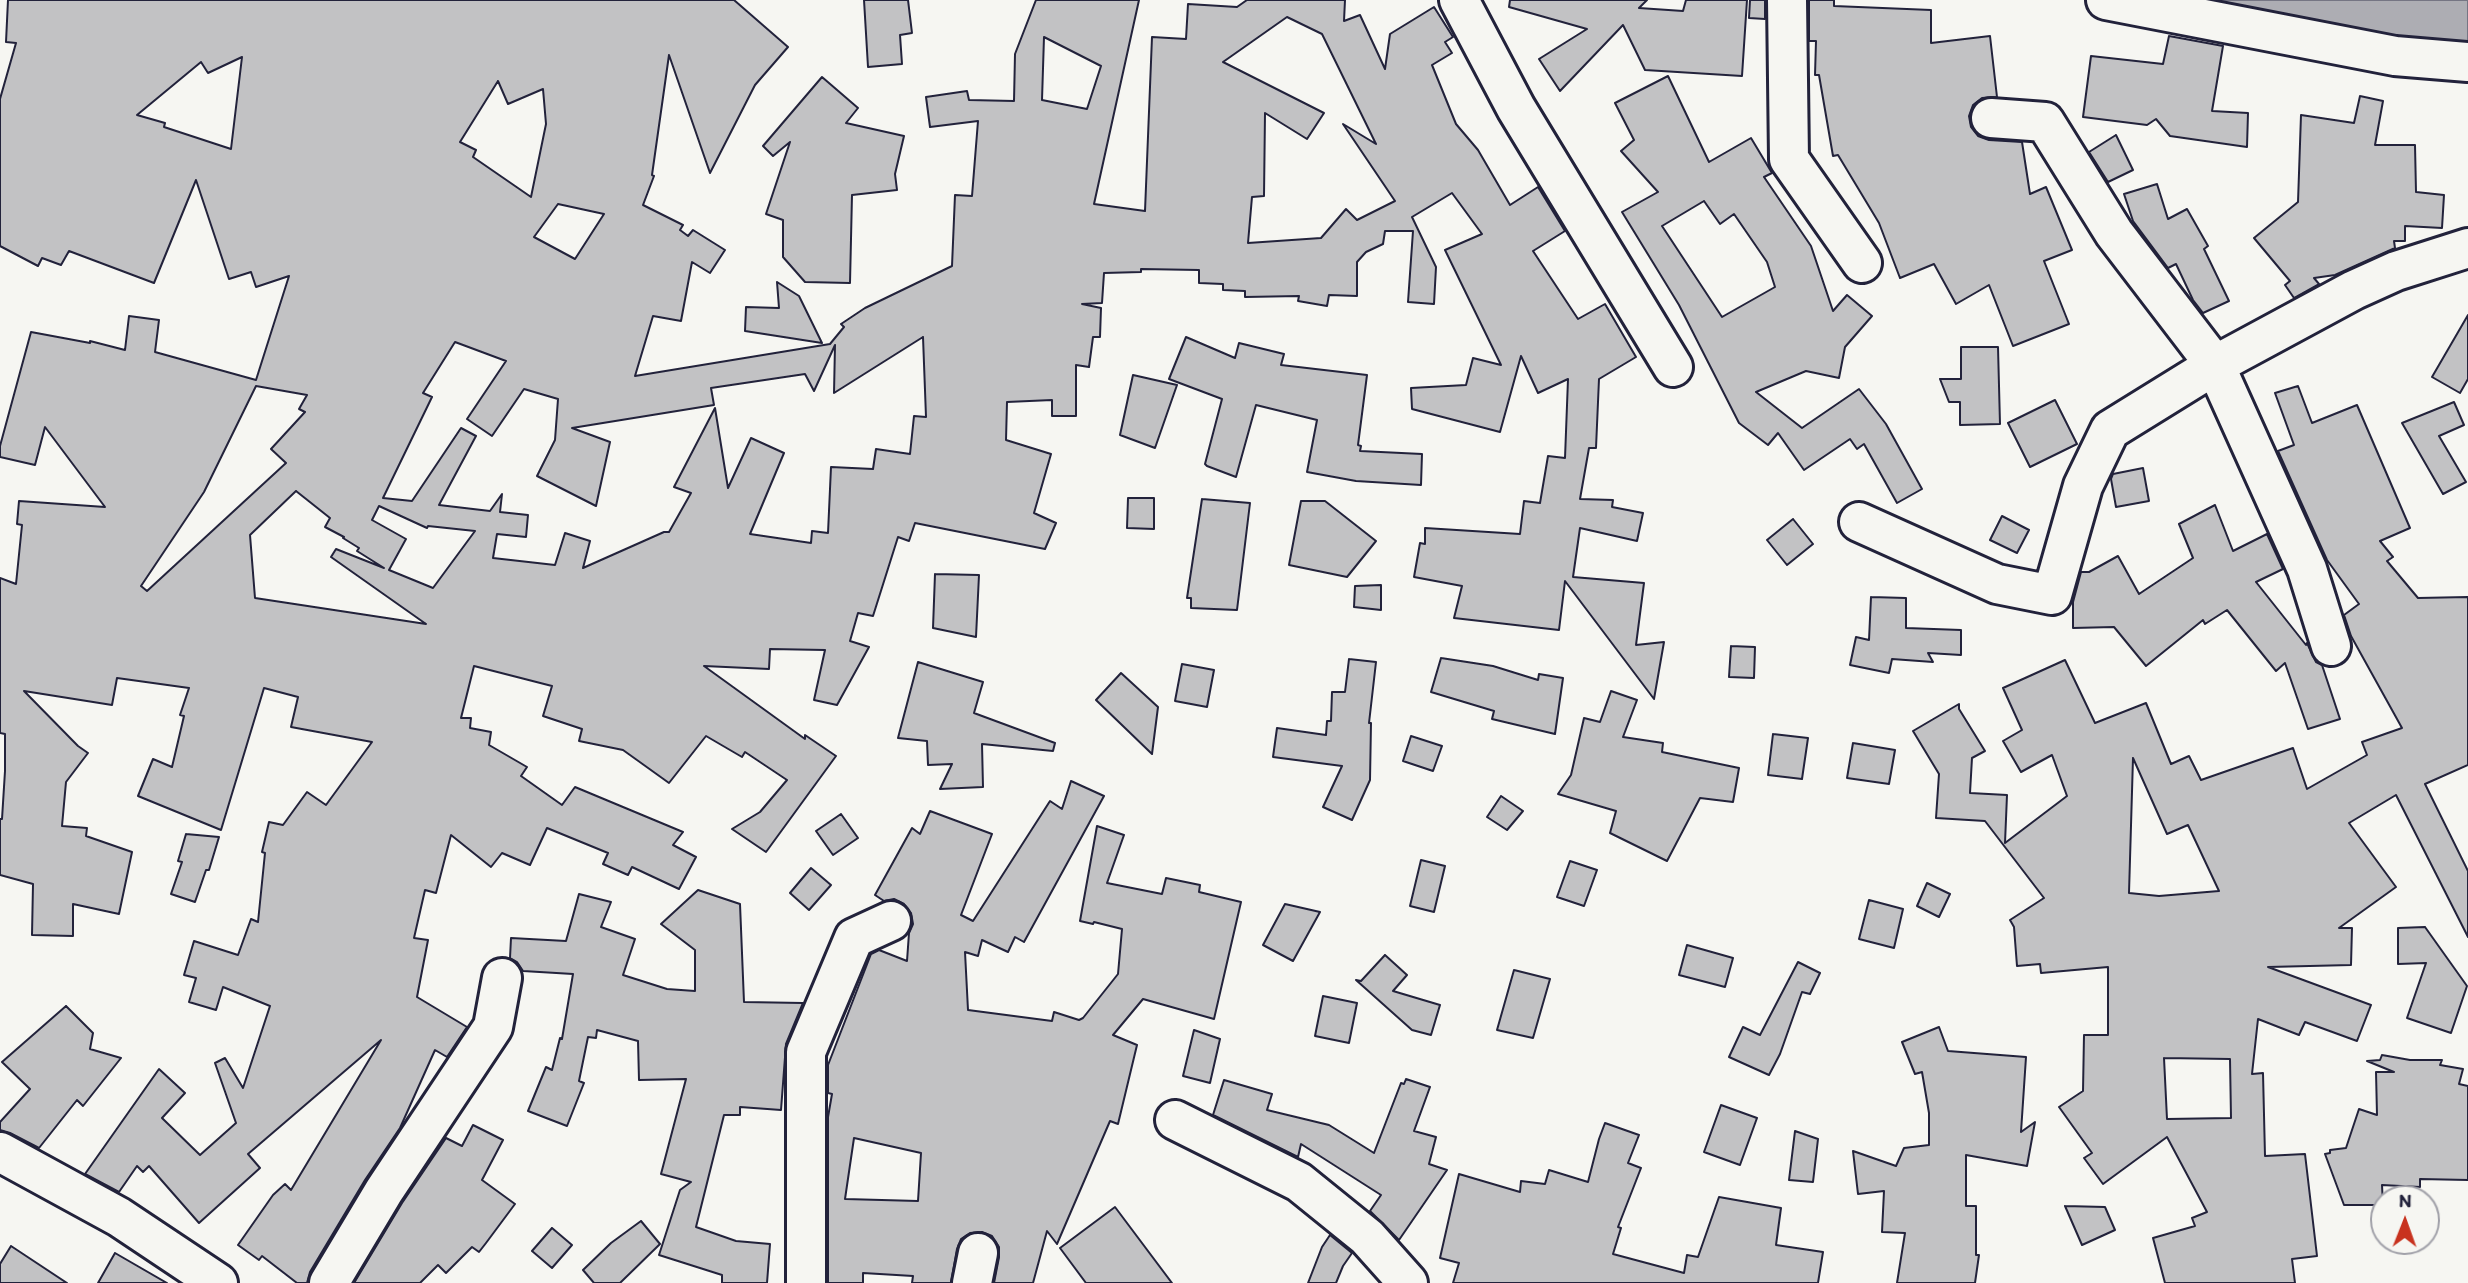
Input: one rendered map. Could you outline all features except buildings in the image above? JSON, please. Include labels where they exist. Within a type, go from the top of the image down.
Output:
[{"type":"street","points":[[1458,0],[1516,108],[1673,367]]},
{"type":"street","points":[[1787,0],[1789,159],[1862,262]]},
{"type":"street","points":[[2106,0],[2395,56],[2468,62]]},
{"type":"street","points":[[1991,118],[2045,122],[2114,233],[2215,365],[2308,569],[2331,646]]},
{"type":"street","points":[[1859,522],[1997,584],[2052,595],[2082,486],[2110,430],[2215,365],[2354,290],[2396,271],[2468,248]]},
{"type":"street","points":[[806,1283],[806,1052],[854,938],[891,921]]},
{"type":"street","points":[[329,1283],[384,1191],[493,1027],[502,978]]},
{"type":"street","points":[[1175,1120],[1299,1182],[1367,1237],[1408,1283]]},
{"type":"street","points":[[0,1152],[119,1217],[218,1283]]},
{"type":"shaded area","points":[[2182,0],[2468,0],[2468,48],[2389,41]]}]
